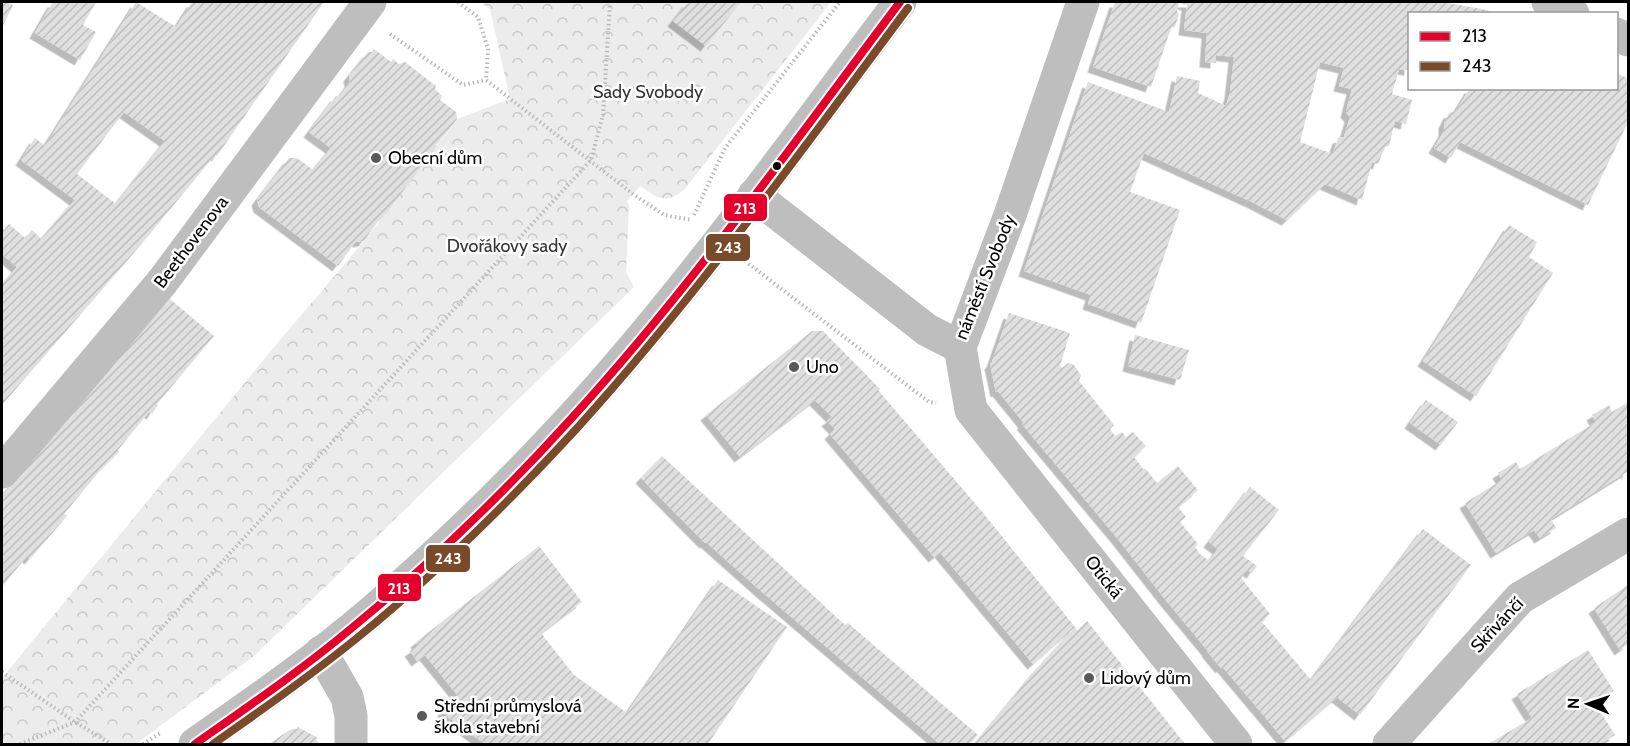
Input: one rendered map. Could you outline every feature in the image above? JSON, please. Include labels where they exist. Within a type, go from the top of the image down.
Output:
[{"type":"street","points":[[195,744],[264,697],[380,604],[458,534],[517,476],[621,362],[719,241],[900,2]]},
{"type":"street","name":"náměstí Svobody","points":[[754,195],[927,330],[960,347],[1010,215],[1083,2]]},
{"type":"street","points":[[1548,2],[1569,12]]},
{"type":"street","name":"Beethovenova","points":[[2,472],[163,280],[365,7]]},
{"type":"street","name":"Otická","points":[[960,347],[971,410],[1236,744]]},
{"type":"street","name":"Skřivánčí","points":[[1389,744],[1520,598],[1629,534]]},
{"type":"street","points":[[321,652],[348,697],[351,744]]},
{"type":"path","points":[[458,2],[478,17],[488,49],[486,80]]},
{"type":"path","points":[[20,744],[75,722],[591,160],[603,115],[609,2]]},
{"type":"path","points":[[685,229],[692,220],[725,148],[840,2]]},
{"type":"path","points":[[365,7],[463,85],[486,80],[633,194],[664,214],[692,220],[929,402],[971,410]]},
{"type":"path","points":[[2,672],[111,744]]},
{"type":"path","points":[[143,744],[163,731]]},
{"type":"green space","name":"Dvořákovy sady","points":[[480,2],[831,2],[684,190],[672,197],[661,198],[640,186],[627,201],[629,206],[626,272],[634,287],[254,656],[136,744],[2,744],[2,678],[366,239],[457,119],[510,99],[490,9]]},
{"type":"building","points":[[2,2],[13,5],[2,28]]},
{"type":"building","points":[[53,2],[96,2],[83,25],[96,32],[80,60],[35,33]]},
{"type":"building","points":[[136,2],[176,27],[192,2],[324,2],[217,156],[215,155],[139,247],[2,405],[2,285],[17,267],[2,254],[2,232],[9,224],[25,238],[32,230],[41,239],[75,200],[21,160],[35,138],[45,146]],"holes":[[[124,112],[165,141],[116,204],[77,174]]]},
{"type":"building","points":[[688,2],[741,2],[706,46],[673,21]]},
{"type":"building","points":[[1115,2],[1442,2],[1490,12],[1408,12],[1408,70],[1399,69],[1392,94],[1412,100],[1406,124],[1395,121],[1389,146],[1385,147],[1378,164],[1372,162],[1362,200],[1325,184],[1287,220],[1144,153],[1130,192],[1180,210],[1141,323],[1088,304],[1091,295],[1024,271],[1088,82],[1169,112],[1177,76],[1200,81],[1198,93],[1226,106],[1230,93],[1234,57],[1216,55],[1216,63],[1205,62],[1207,33],[1184,30],[1187,5],[1179,3],[1177,11],[1179,14],[1175,27],[1171,28],[1151,87],[1093,67]],"holes":[[[1320,62],[1344,68],[1339,86],[1352,89],[1346,112],[1350,117],[1344,137],[1338,138],[1333,154],[1300,142]]]},
{"type":"building","name":"Obecní dům","points":[[374,49],[391,62],[393,59],[399,64],[405,62],[436,86],[435,89],[442,96],[440,100],[456,112],[457,119],[364,241],[356,241],[338,266],[259,207],[257,200],[289,158],[297,158],[313,170],[331,148],[309,132],[336,96],[339,97],[350,82],[349,76],[368,52]]},
{"type":"building","points":[[1618,74],[1628,79],[1628,122],[1588,205],[1460,142],[1451,158],[1434,148],[1444,131],[1444,123],[1449,113],[1456,111],[1469,90],[1618,90]]},
{"type":"building","points":[[1509,225],[1537,242],[1529,257],[1553,273],[1476,396],[1423,361]]},
{"type":"building","points":[[170,299],[214,336],[157,404],[152,414],[149,412],[118,450],[119,452],[103,467],[64,514],[67,516],[30,559],[27,556],[2,587],[2,495]]},
{"type":"building","points":[[1009,313],[1070,333],[1060,366],[1062,368],[1068,363],[1073,364],[1081,375],[1079,381],[1114,425],[1110,429],[1115,436],[1122,432],[1126,437],[1133,432],[1146,446],[1134,457],[1157,483],[1178,466],[1198,490],[1178,507],[1186,517],[1180,522],[1198,544],[1195,547],[1200,554],[1209,561],[1218,549],[1209,542],[1250,487],[1279,510],[1243,556],[1257,566],[1252,573],[1247,570],[1241,578],[1270,614],[1262,622],[1311,680],[1423,529],[1471,565],[1360,715],[1337,697],[1285,741],[1222,666],[1221,668],[1022,424],[1024,423],[998,391],[996,392],[990,364]]},
{"type":"building","points":[[812,331],[823,331],[880,389],[878,390],[984,514],[1075,627],[1033,664],[940,552],[934,557],[830,434],[835,429],[827,421],[832,417],[815,400],[740,457],[706,415]]},
{"type":"building","points":[[1135,335],[1189,350],[1180,380],[1128,366]]},
{"type":"building","points":[[1426,400],[1458,422],[1441,445],[1410,423]]},
{"type":"building","points":[[1628,402],[1628,475],[1627,472],[1551,519],[1556,528],[1540,538],[1534,530],[1496,553],[1465,503],[1502,480],[1498,473],[1516,462],[1520,469],[1596,422],[1592,415],[1609,405],[1612,412]]},
{"type":"building","points":[[662,456],[845,625],[848,623],[978,735],[970,744],[940,744],[705,543],[641,478]]},
{"type":"building","points":[[539,546],[582,602],[541,633],[574,675],[627,713],[718,580],[787,627],[708,744],[485,744],[445,715],[443,710],[459,697],[425,655],[417,661],[410,651],[418,646],[416,642]]},
{"type":"building","points":[[1628,585],[1628,644],[1620,650],[1594,608]]},
{"type":"building","points":[[1087,621],[1185,744],[975,744],[1035,671],[1075,627],[1077,631]]},
{"type":"building","points":[[1588,650],[1614,691],[1595,703],[1615,735],[1600,744],[1488,744],[1532,718],[1517,694]]},
{"type":"building","points":[[298,727],[318,738],[316,740],[320,744],[269,744],[288,731]]},
{"type":"transit line","name":"213","points":[[195,744],[334,643],[382,603],[465,528],[545,448],[699,268],[900,2]]},
{"type":"transit line","name":"243","points":[[213,744],[304,679],[386,614],[472,536],[553,454],[666,325],[789,168],[908,8]]},
{"type":"place","name":"Obecní dům","points":[[376,158]]},
{"type":"place","name":"Uno","points":[[794,367]]},
{"type":"place","name":"Lidový dům","points":[[1089,678]]},
{"type":"place","name":"Střední průmyslová škola stavební","points":[[422,716]]},
{"type":"park label","name":"Sady Svobody","points":[[648,92]]}]
